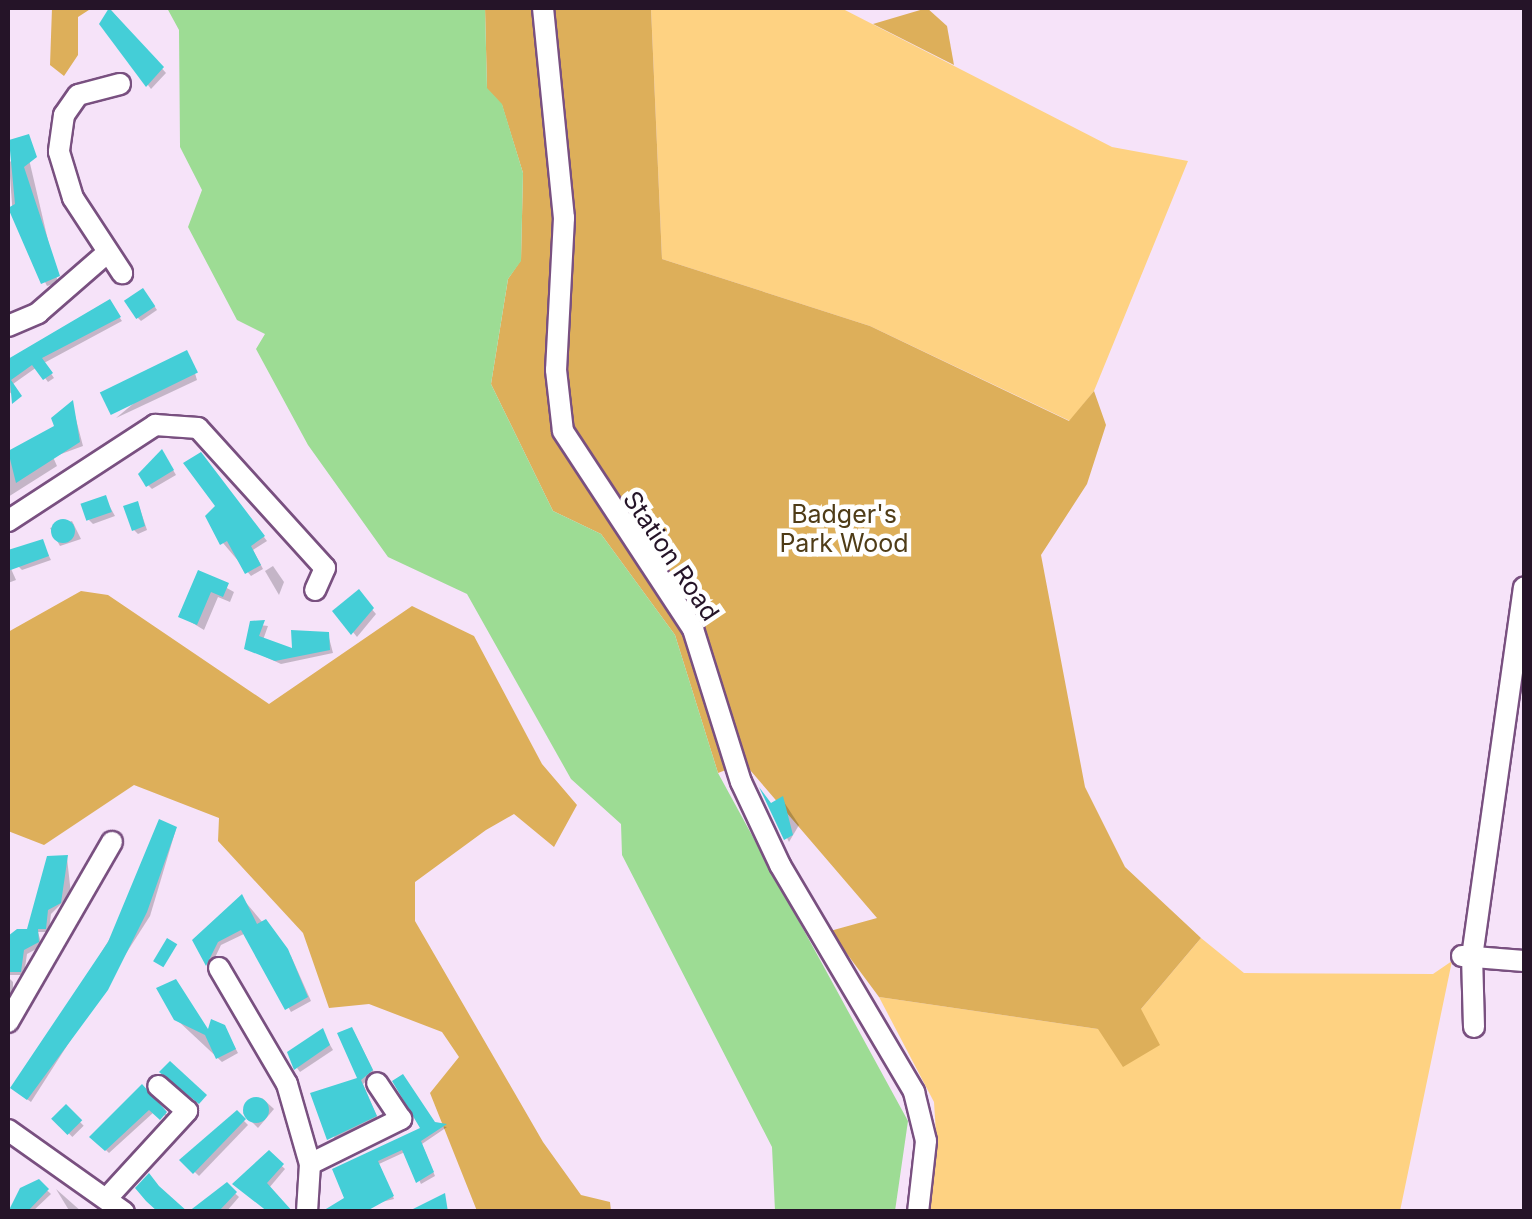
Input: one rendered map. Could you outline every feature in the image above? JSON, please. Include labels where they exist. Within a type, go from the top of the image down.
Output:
[{"type":"street","name":"Station Road","points":[[543,8],[564,218],[556,370],[563,431],[694,629],[772,849],[914,1092],[926,1141],[918,1212]]},
{"type":"street","points":[[120,84],[78,94],[58,152],[107,253],[122,273]]},
{"type":"street","points":[[8,326],[38,312],[107,253]]},
{"type":"street","points":[[8,522],[155,425],[198,428],[325,568],[316,590]]},
{"type":"street","points":[[1474,1026],[1465,956],[1524,588]]},
{"type":"street","points":[[8,1022],[112,842]]},
{"type":"street","points":[[1465,956],[1524,961]]},
{"type":"street","points":[[219,968],[287,1084],[310,1164],[307,1212]]},
{"type":"street","points":[[310,1164],[400,1119],[377,1083]]},
{"type":"street","points":[[8,1130],[116,1204],[187,1111],[158,1086]]},
{"type":"shaded area","points":[[167,8],[485,8],[487,88],[502,104],[523,173],[521,261],[508,279],[491,384],[553,511],[601,534],[675,635],[718,773],[908,1121],[895,1211],[775,1211],[772,1147],[622,855],[621,824],[571,779],[467,594],[388,557],[308,445],[256,349],[265,334],[237,320],[188,227],[202,190],[180,147],[179,30]]},
{"type":"shaded area","points":[[651,8],[841,8],[1112,147],[1188,161],[1094,391],[1070,421],[870,326],[662,259]]},
{"type":"shaded area","points":[[1201,938],[1244,973],[1433,974],[1452,961],[1400,1211],[924,1211],[937,1150],[934,1102],[879,997],[1098,1029],[1141,1009]]},
{"type":"green space","points":[[52,8],[92,8],[78,17],[78,55],[64,76],[50,65]]},
{"type":"green space","name":"Badger's Park Wood","points":[[485,8],[651,8],[662,259],[870,326],[1069,421],[1094,391],[1106,425],[1087,484],[1041,555],[1085,787],[1125,867],[1201,938],[1141,1009],[1160,1045],[1123,1067],[1098,1029],[879,997],[830,931],[877,918],[744,763],[718,773],[675,635],[601,534],[553,511],[491,384],[508,279],[521,260],[523,173],[502,105],[487,89]]},
{"type":"green space","points":[[927,8],[947,26],[954,65],[873,24]]},
{"type":"green space","points":[[81,591],[108,595],[269,704],[412,606],[474,636],[542,764],[577,805],[554,847],[514,814],[486,830],[415,882],[415,921],[543,1142],[581,1195],[610,1202],[611,1211],[477,1211],[430,1093],[459,1057],[442,1032],[369,1004],[329,1008],[303,933],[218,841],[219,818],[134,785],[44,845],[8,831],[8,632]]},
{"type":"building","points":[[109,8],[164,67],[146,87],[99,24]]},
{"type":"building","points":[[29,134],[37,157],[24,167],[60,276],[41,284],[8,208],[15,204],[9,140]]},
{"type":"building","points":[[143,288],[155,306],[136,319],[124,301]]},
{"type":"building","points":[[110,299],[121,317],[42,358],[53,373],[43,380],[32,365],[11,380],[22,396],[12,404],[8,359]]},
{"type":"building","points":[[187,350],[198,372],[111,415],[100,393]]},
{"type":"building","points":[[73,400],[80,442],[16,483],[8,451],[54,426],[51,418]]},
{"type":"building","points":[[162,449],[174,470],[146,487],[138,474]]},
{"type":"building","points":[[201,452],[265,536],[251,546],[261,565],[245,574],[227,541],[220,545],[205,516],[215,506],[183,463]]},
{"type":"building","points":[[106,495],[112,512],[86,521],[80,504]]},
{"type":"building","points":[[138,501],[145,526],[132,531],[123,506]]},
{"type":"building","points":[[63,519],[72,522],[72,540],[63,543],[54,540],[51,531],[54,522]]},
{"type":"building","points":[[43,539],[49,556],[8,571],[8,550]]},
{"type":"building","points":[[198,570],[229,583],[223,597],[211,592],[197,625],[178,617]]},
{"type":"building","points":[[359,589],[374,608],[351,635],[332,611]]},
{"type":"building","points":[[265,620],[259,636],[292,648],[291,630],[329,632],[330,650],[275,661],[244,649],[250,621]]},
{"type":"building","points":[[759,787],[771,803],[783,796],[793,835],[784,840]]},
{"type":"building","points":[[159,819],[177,827],[147,912],[108,990],[27,1100],[10,1088],[108,942]]},
{"type":"building","points":[[68,855],[61,903],[48,910],[46,929],[27,929],[47,856]]},
{"type":"building","points":[[242,894],[257,924],[266,919],[288,949],[308,997],[285,1010],[241,930],[218,942],[206,966],[192,940]]},
{"type":"building","points":[[17,929],[38,929],[39,942],[24,950],[21,972],[8,972],[8,936]]},
{"type":"building","points":[[167,938],[177,944],[163,967],[153,961]]},
{"type":"building","points":[[176,979],[208,1029],[211,1019],[225,1025],[236,1049],[216,1059],[205,1035],[174,1020],[156,988]]},
{"type":"building","points":[[352,1027],[373,1070],[361,1080],[377,1116],[327,1140],[310,1093],[357,1078],[337,1033]]},
{"type":"building","points":[[323,1028],[330,1045],[294,1070],[287,1052]]},
{"type":"building","points":[[170,1061],[207,1095],[199,1104],[159,1072]]},
{"type":"building","points":[[403,1074],[435,1122],[447,1124],[421,1141],[434,1172],[416,1183],[402,1150],[378,1161],[394,1196],[365,1212],[321,1212],[344,1198],[332,1169],[420,1128],[392,1081]]},
{"type":"building","points":[[142,1084],[167,1112],[160,1120],[149,1110],[105,1151],[89,1137]]},
{"type":"building","points":[[256,1097],[265,1101],[269,1110],[265,1119],[256,1123],[247,1119],[243,1110],[247,1101]]},
{"type":"building","points":[[66,1104],[82,1120],[67,1135],[51,1119]]},
{"type":"building","points":[[237,1110],[246,1119],[193,1174],[179,1160]]},
{"type":"building","points":[[269,1150],[284,1164],[267,1183],[293,1212],[268,1212],[232,1184]]},
{"type":"building","points":[[149,1173],[188,1212],[158,1212],[146,1201],[135,1188]]},
{"type":"building","points":[[39,1179],[49,1189],[27,1212],[8,1212],[20,1188]]},
{"type":"building","points":[[227,1182],[237,1192],[218,1212],[188,1212]]},
{"type":"building","points":[[445,1193],[448,1212],[407,1212]]}]
